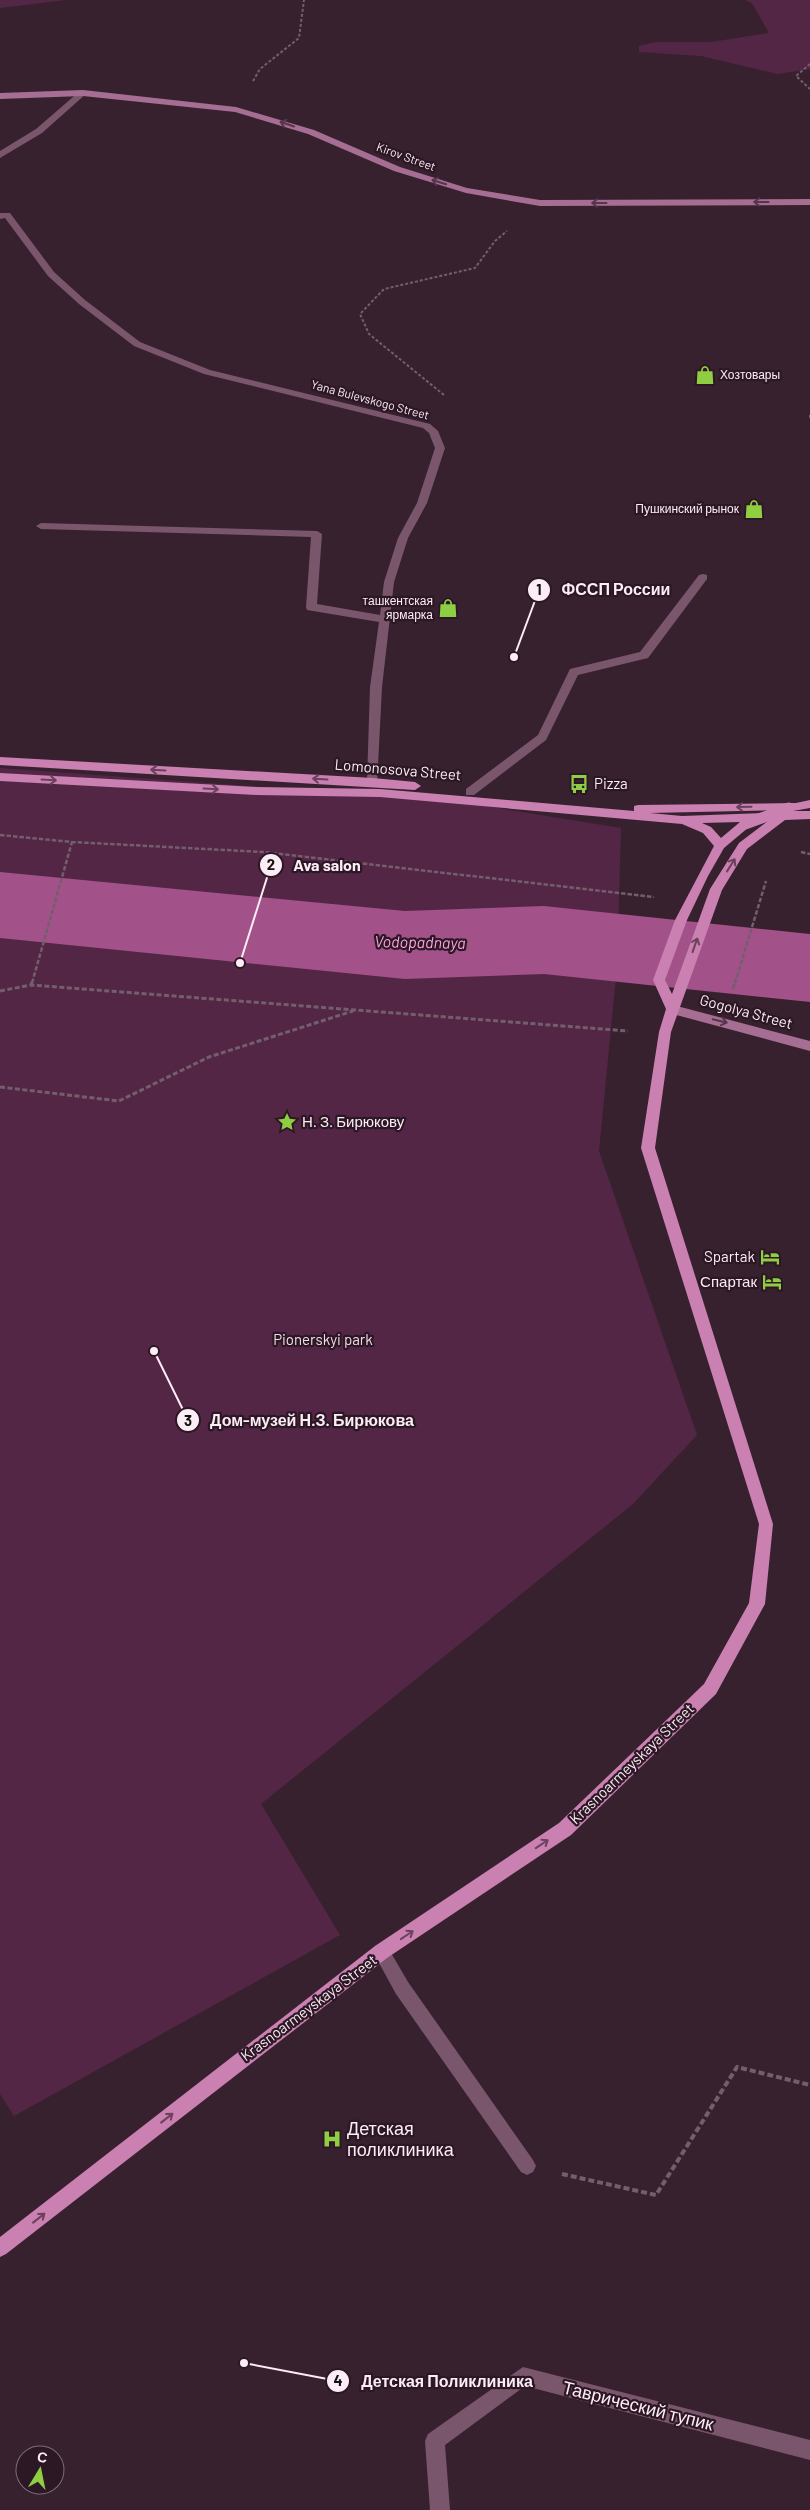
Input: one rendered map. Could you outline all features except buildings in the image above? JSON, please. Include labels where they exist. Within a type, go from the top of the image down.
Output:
[{"type":"main road","name":"Kirov Street","points":[[0,96],[83,93],[236,110],[311,132],[397,169],[466,190],[540,203],[810,202]]},
{"type":"main road","name":"Lomonosova Street","points":[[0,761],[373,782],[638,808],[788,810]]},
{"type":"main road","points":[[0,777],[257,792],[380,793],[682,820],[788,810],[810,816]]},
{"type":"main road","points":[[673,1010],[659,980],[681,920],[720,845],[745,824],[810,804]]},
{"type":"main road","name":"Krasnoarmeyskaya Street","points":[[0,2248],[381,1952],[565,1829],[710,1689],[757,1604],[766,1524],[648,1148],[665,1032],[716,889],[743,846],[788,810]]},
{"type":"main road","points":[[682,820],[707,830],[720,845]]},
{"type":"main road","name":"Gogolya Street","points":[[673,1010],[810,1046]]},
{"type":"street","points":[[0,155],[39,131],[83,93]]},
{"type":"street","name":"Yana Bulevskogo Street","points":[[0,216],[7,215],[51,274],[82,302],[137,344],[207,372],[426,426],[433,431],[440,448],[422,503],[403,538],[389,582],[376,687],[373,782]]},
{"type":"street","points":[[41,526],[317,534],[311,607],[384,619]]},
{"type":"street","points":[[470,792],[542,737],[574,672],[644,655],[703,577]]},
{"type":"street","points":[[381,1952],[402,1988],[527,2166]]},
{"type":"street","name":"Таврический тупик","points":[[440,2510],[435,2441],[523,2376],[810,2450]]},
{"type":"path","points":[[236,110],[260,69],[299,38],[304,0]]},
{"type":"path","points":[[810,64],[796,76],[810,89]]},
{"type":"path","points":[[445,396],[369,334],[360,314],[384,289],[475,268],[495,241],[540,203]]},
{"type":"path","points":[[0,835],[72,842],[263,852],[655,897]]},
{"type":"path","points":[[31,985],[72,842]]},
{"type":"path","points":[[724,1022],[768,875]]},
{"type":"path","points":[[0,991],[31,985],[665,1032]]},
{"type":"path","points":[[0,1087],[119,1101],[209,1057],[356,1010]]},
{"type":"path","points":[[527,2166],[656,2195],[737,2067],[810,2085]]},
{"type":"green space","points":[[0,0],[65,0],[0,8]]},
{"type":"green space","points":[[745,0],[810,0],[810,69],[778,74],[701,56],[639,52],[639,46],[656,42],[711,42],[769,33],[752,3]]},
{"type":"green space","name":"Pionerskyi park","points":[[0,768],[454,801],[621,828],[617,967],[599,1151],[697,1435],[633,1504],[261,1804],[340,1935],[14,2116],[0,2094]]},
{"type":"waterway","name":"Vodopadnaya","points":[[0,905],[405,945],[544,940],[810,968]]},
{"type":"place","name":"Хозтовары","points":[[705,375]]},
{"type":"place","name":"Пушкинский рынок","points":[[754,509]]},
{"type":"place","name":"ташкентская ярмарка","points":[[448,608]]},
{"type":"place","name":"ФССП России","points":[[514,657]]},
{"type":"place","name":"Pizza","points":[[579,784]]},
{"type":"place","name":"Ava salon","points":[[240,963]]},
{"type":"place","name":"Н. З. Бирюкову","points":[[287,1122]]},
{"type":"place","name":"Spartak","points":[[770,1257]]},
{"type":"place","name":"Спартак","points":[[772,1282]]},
{"type":"place","name":"Дом-музей Н.З. Бирюкова","points":[[154,1351]]},
{"type":"place","name":"Детская поликлиника","points":[[332,2139]]},
{"type":"place","name":"Детская Поликлиника","points":[[244,2363]]}]
